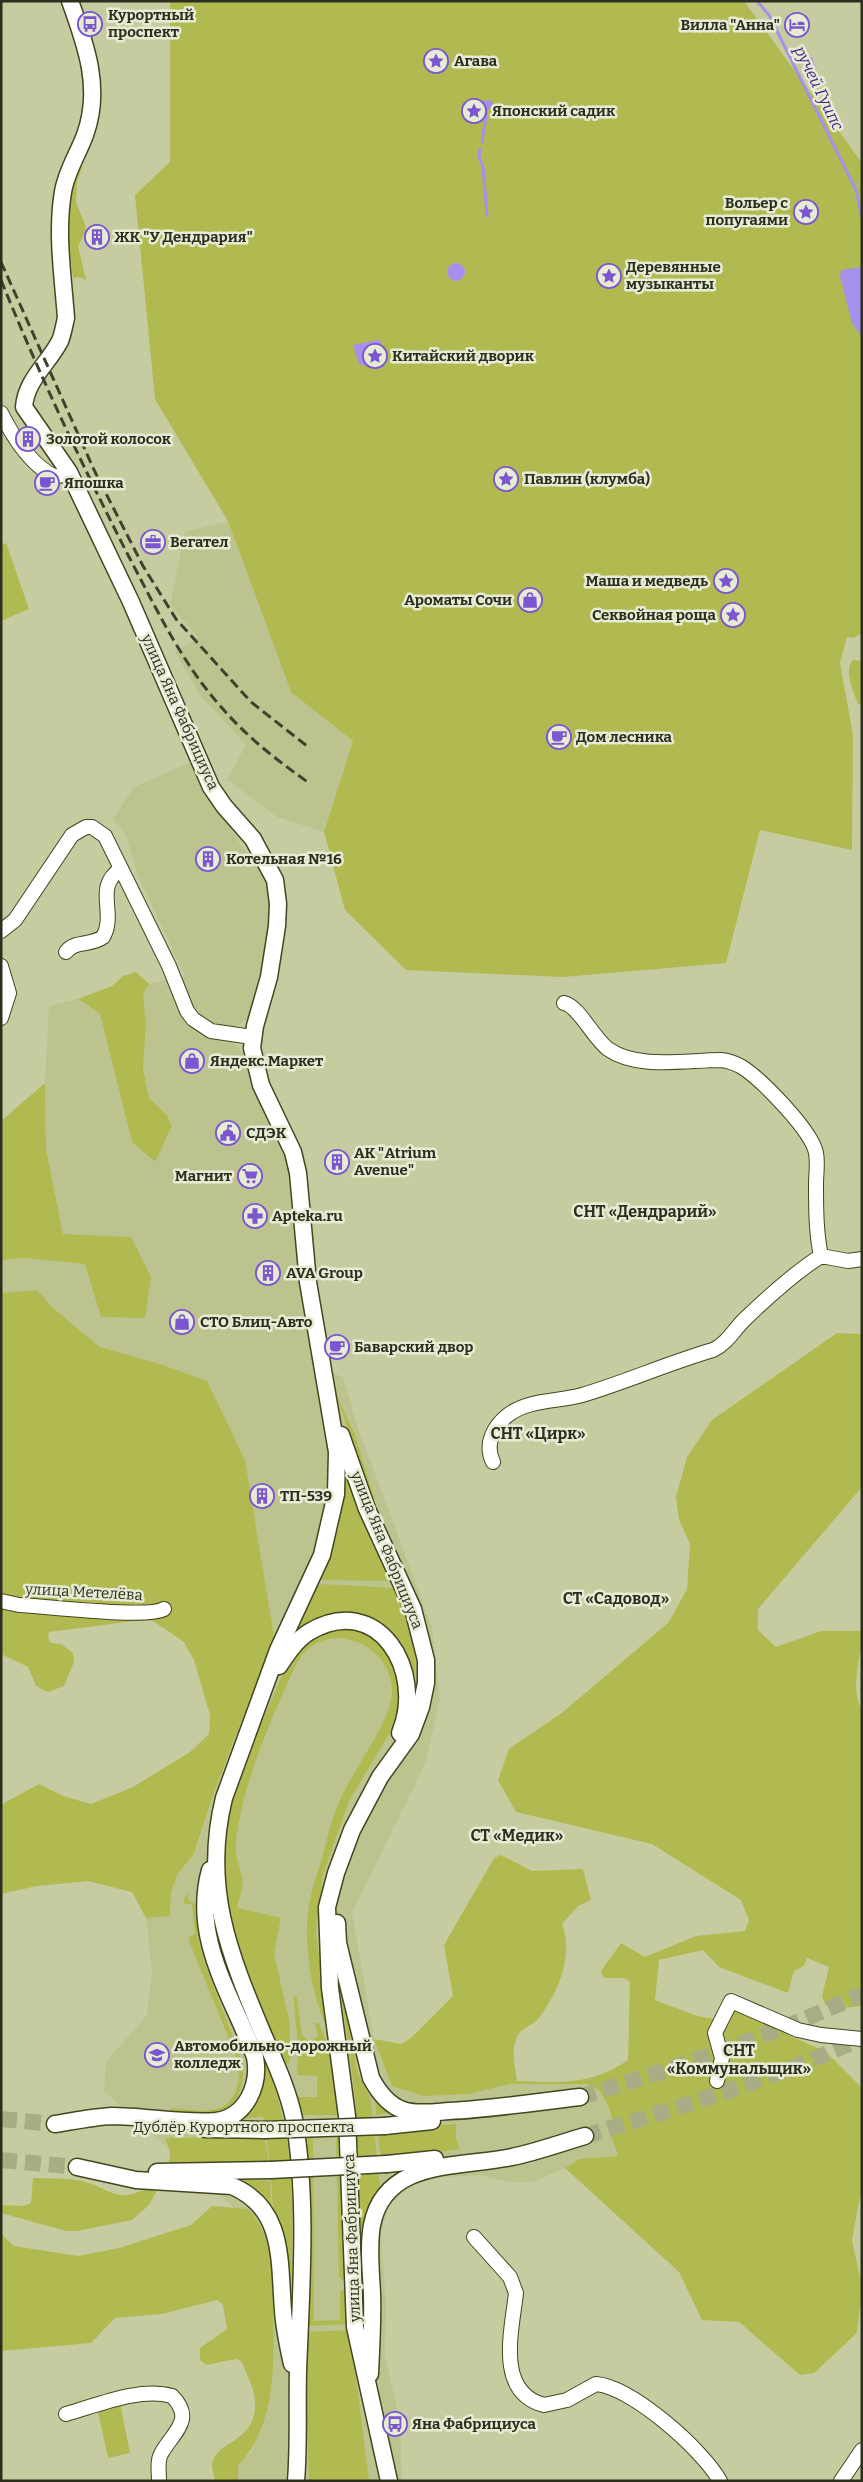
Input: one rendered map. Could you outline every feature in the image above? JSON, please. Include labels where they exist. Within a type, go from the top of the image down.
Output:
[{"type":"main road","name":"улица Яна Фабрициуса","points":[[70,1],[91,71],[93,103],[85,135],[63,189],[60,208],[66,318],[63,331],[55,349],[30,384],[24,406],[69,472],[131,602],[211,787],[224,806],[253,839],[274,880],[278,904],[277,926],[269,977],[252,1038],[253,1058],[261,1084],[285,1132],[295,1159],[308,1282],[337,1452],[336,1494],[322,1555],[278,1650],[262,1691],[224,1798],[218,1820],[215,1851],[216,1891],[223,1926],[243,1986],[285,2087],[298,2143],[301,2226],[297,2477]]},
{"type":"main road","name":"улица Яна Фабрициуса","points":[[330,1404],[367,1509],[414,1609],[426,1660],[426,1684],[421,1706],[411,1734],[380,1777],[352,1830],[329,1898],[326,1929],[330,1988],[346,2116],[355,2327],[368,2393],[389,2481]]},
{"type":"main road","points":[[262,1691],[296,1643],[308,1633],[321,1626],[336,1622],[348,1622],[361,1624],[381,1635],[396,1650],[402,1661],[408,1688],[408,1703],[401,1731],[380,1777]]},
{"type":"main road","name":"Дублёр Курортного проспекта","points":[[215,1851],[204,1894],[207,1937],[214,1961],[255,2057],[257,2076],[252,2093],[236,2112],[215,2121],[111,2116],[55,2124],[264,2130],[385,2126],[488,2114],[580,2097],[484,2109],[415,2112],[403,2110],[383,2096],[371,2078],[338,1943],[336,1905],[343,1855]]},
{"type":"main road","points":[[297,2390],[283,2312],[278,2245],[273,2226],[256,2200],[245,2191],[232,2186],[136,2180],[77,2167],[140,2172],[271,2170],[387,2164],[520,2148],[585,2136],[511,2157],[420,2172],[393,2188],[383,2199],[374,2214],[370,2236],[373,2326],[368,2393]]},
{"type":"main road","points":[[380,2481],[384,2461]]},
{"type":"street","points":[[1,413],[16,440],[44,470],[56,477],[69,472]]},
{"type":"street","points":[[1,931],[15,920],[72,835],[79,830],[92,827],[101,832],[116,855],[190,1015],[200,1026],[211,1031],[252,1038]]},
{"type":"street","points":[[66,952],[73,945],[92,942],[103,937],[107,927],[106,887],[113,875],[121,869]]},
{"type":"street","points":[[1,966],[9,993],[1,1018]]},
{"type":"street","points":[[564,1003],[573,1007],[596,1038],[621,1056],[655,1061],[721,1060],[731,1062],[746,1070],[764,1085],[803,1128],[813,1144],[816,1155],[816,1217],[821,1256]]},
{"type":"street","points":[[493,1462],[489,1449],[492,1434],[498,1424],[510,1414],[523,1407],[579,1396],[719,1347],[774,1292],[821,1256],[848,1261],[862,1259]]},
{"type":"street","name":"улица Метелёва","points":[[1,1601],[19,1605],[128,1613],[155,1612],[164,1609]]},
{"type":"street","points":[[716,2081],[722,2058],[715,2033],[727,2004],[731,2001],[798,2030],[820,2035],[862,2039]]},
{"type":"street","points":[[474,2237],[510,2277],[514,2285],[516,2294],[510,2364],[514,2380],[524,2395],[544,2406],[567,2400],[596,2384],[612,2389],[638,2403],[677,2432],[702,2455],[720,2481]]},
{"type":"street","points":[[66,2414],[135,2394],[162,2393],[172,2396],[181,2411],[182,2424],[160,2455],[159,2481]]},
{"type":"street","points":[[841,2481],[862,2450]]},
{"type":"shaded area","points":[[812,57],[817,73],[808,76],[803,60]]},
{"type":"shaded area","points":[[492,101],[493,106],[485,109],[478,108],[470,103]]},
{"type":"shaded area","points":[[456,263],[462,266],[465,272],[462,278],[456,281],[450,278],[447,272],[450,266]]},
{"type":"shaded area","points":[[862,267],[862,337],[852,323],[840,276],[841,270]]},
{"type":"shaded area","points":[[378,340],[381,342],[382,351],[377,356],[379,359],[372,367],[359,364],[353,345]]},
{"type":"shaded area","points":[[228,521],[291,692],[353,741],[324,832],[277,817],[227,779],[246,745],[200,695],[175,652],[199,638],[170,605],[185,532]]},
{"type":"shaded area","points":[[194,761],[214,802],[239,842],[257,864],[267,886],[271,914],[261,977],[248,1018],[227,1035],[270,1083],[301,1153],[312,1207],[311,1247],[328,1371],[343,1377],[357,1425],[432,1627],[440,1701],[425,1764],[352,1912],[374,2039],[392,2086],[469,2094],[510,2084],[587,2084],[600,2090],[613,2120],[610,2133],[618,2156],[579,2159],[565,2168],[533,2182],[510,2182],[479,2175],[431,2178],[410,2185],[390,2204],[381,2232],[386,2304],[385,2356],[400,2421],[402,2481],[238,2481],[238,2466],[252,2451],[266,2415],[248,2209],[234,2208],[104,2091],[106,2062],[147,2015],[152,1972],[146,1918],[170,1915],[171,1893],[177,1875],[195,1854],[213,1795],[274,1637],[163,1365],[100,1347],[53,1308],[37,1290],[1,1293],[1,1260],[24,1258],[85,1264],[101,1316],[131,1237],[63,1234],[46,1149],[45,1083],[49,1006],[78,999],[100,1014],[132,1142],[154,1162],[172,1126],[167,1115],[149,1098],[143,1068],[146,1024],[143,994],[149,984],[185,976],[139,878],[125,833],[113,819],[134,787]]},
{"type":"green space","points":[[170,1],[744,1],[862,163],[862,633],[853,638],[847,637],[840,663],[853,735],[852,850],[760,830],[726,963],[563,977],[406,970],[345,910],[324,832],[353,741],[291,692],[228,521],[155,399],[135,195],[170,162]]},
{"type":"green space","points":[[83,165],[77,181],[76,203],[86,231],[78,246],[86,280],[79,277],[73,278],[68,219],[72,189],[76,176]]},
{"type":"green space","points":[[6,543],[29,609],[1,621],[1,545]]},
{"type":"green space","points":[[853,660],[862,661],[862,704],[858,704],[850,682],[849,670]]},
{"type":"green space","points":[[136,972],[149,984],[143,994],[146,1024],[143,1068],[149,1098],[167,1115],[172,1126],[155,1162],[132,1142],[100,1014],[78,999],[112,986],[123,976]]},
{"type":"green space","points":[[45,1083],[46,1149],[63,1234],[131,1237],[151,1277],[145,1318],[101,1317],[85,1264],[24,1258],[1,1260],[1,1121]]},
{"type":"green space","points":[[37,1290],[53,1308],[100,1347],[163,1365],[207,1381],[245,1460],[274,1637],[213,1795],[194,1854],[177,1875],[171,1893],[170,1916],[146,1918],[132,1892],[88,1881],[37,1886],[1,1894],[1,1806],[4,1803],[39,1784],[63,1796],[91,1804],[133,1787],[190,1752],[209,1734],[210,1715],[194,1660],[184,1642],[150,1619],[49,1632],[48,1638],[51,1643],[61,1644],[73,1653],[74,1662],[64,1686],[48,1692],[36,1686],[28,1667],[1,1654],[1,1293]]},
{"type":"green space","points":[[837,1333],[862,1334],[862,1487],[758,1609],[758,1630],[776,1647],[821,1631],[862,1631],[856,1681],[858,1701],[862,1710],[862,2006],[841,2008],[826,2006],[822,1996],[829,1967],[807,1958],[804,1966],[794,1971],[788,1993],[719,1967],[703,1950],[659,1960],[655,2000],[697,2016],[716,2019],[729,2008],[826,2052],[862,2088],[862,2186],[852,2240],[862,2287],[857,2333],[814,2373],[800,2375],[739,2322],[702,2320],[679,2272],[565,2168],[579,2159],[618,2156],[610,2133],[613,2120],[608,2105],[599,2090],[587,2084],[510,2084],[469,2094],[424,2096],[392,2086],[374,2039],[401,2044],[411,2038],[453,1996],[444,1945],[494,1858],[501,1855],[532,1871],[583,1869],[591,1900],[578,1906],[562,1924],[566,1948],[562,1973],[552,1997],[539,2018],[518,2035],[514,2046],[517,2081],[575,2081],[601,2074],[628,2060],[630,1982],[624,1978],[604,1978],[601,1971],[621,1943],[645,1957],[696,1936],[745,1931],[749,1920],[741,1900],[652,1844],[516,1812],[498,1780],[509,1749],[563,1712],[669,1622],[687,1589],[690,1544],[679,1520],[676,1497],[687,1457],[712,1420]]},
{"type":"green space","points":[[336,1394],[355,1435],[374,1498],[371,1500]]},
{"type":"green space","points":[[341,1460],[392,1579],[389,1581],[320,1580],[332,1551],[340,1522],[343,1491]]},
{"type":"green space","points":[[324,1584],[396,1588],[416,1646],[415,1687],[412,1669],[405,1652],[396,1638],[385,1627],[371,1619],[355,1614],[338,1614],[316,1619],[292,1632],[317,1586]]},
{"type":"green space","points":[[338,1628],[360,1631],[381,1643],[400,1678],[398,1711],[389,1734],[349,1801],[323,1875],[316,1931],[327,2027],[321,2014],[310,1968],[307,1919],[314,1885],[338,1804],[381,1727],[390,1704],[392,1688],[389,1673],[381,1660],[370,1649],[358,1642],[344,1638],[329,1639],[315,1644],[300,1658],[276,1709],[254,1764],[243,1803],[236,1841],[236,1855],[242,1881],[237,1908],[281,1918],[274,1954],[290,2023],[290,2059],[289,2063],[285,2064],[243,1964],[226,1900],[224,1845],[231,1796],[283,1673],[306,1644]]},
{"type":"green space","points":[[188,1893],[188,1900],[194,1903],[195,1907],[199,1942],[204,1961],[243,2064],[243,2079],[235,2102],[230,2108],[216,2115],[199,2116],[169,2113],[172,2108],[202,2111],[212,2110],[228,2103],[236,2089],[239,2073],[236,2056],[189,1941],[189,1937],[195,1934],[192,1904],[185,1904],[183,1901]]},
{"type":"green space","points":[[339,1980],[358,2074],[371,2100],[380,2187],[366,2211],[361,2256],[354,2088]]},
{"type":"green space","points":[[293,1995],[297,1998],[302,2035],[310,2042],[318,2036],[315,2023],[319,2023],[333,2059],[340,2115],[300,2115],[298,2097],[317,2097],[317,2076],[297,2075],[298,2044]]},
{"type":"green space","points":[[247,2019],[271,2076],[278,2100],[290,2164],[292,2244],[290,2324],[281,2231],[273,2208],[270,2162],[263,2117],[240,2119],[259,2093],[263,2072]]},
{"type":"green space","points":[[375,2098],[394,2112],[376,2115]]},
{"type":"green space","points":[[456,2124],[456,2138],[460,2149],[407,2156],[381,2157],[377,2132]]},
{"type":"green space","points":[[340,2133],[346,2278],[343,2281],[339,2277],[336,2134]]},
{"type":"green space","points":[[306,2135],[313,2135],[314,2321],[340,2320],[340,2292],[344,2289],[346,2291],[349,2324],[306,2326],[308,2179]]},
{"type":"green space","points":[[264,2137],[269,2162],[169,2165],[170,2151],[165,2138]]},
{"type":"green space","points":[[33,2178],[82,2181],[121,2195],[151,2188],[154,2188],[156,2192],[149,2205],[132,2220],[77,2231],[66,2231],[1,2213],[1,2205],[24,2206],[31,2203]]},
{"type":"green space","points":[[244,2179],[270,2181],[271,2207],[260,2193],[243,2181]]},
{"type":"green space","points":[[212,2206],[248,2209],[257,2220],[268,2244],[272,2269],[273,2372],[270,2392],[260,2432],[251,2450],[238,2466],[238,2481],[215,2481],[212,2465],[215,2457],[221,2450],[244,2433],[250,2425],[254,2414],[255,2400],[252,2386],[242,2362],[236,2359],[206,2365],[200,2360],[200,2348],[227,2329],[223,2305],[217,2300],[162,2314],[115,2318],[91,2343],[1,2351],[1,2234],[14,2246],[78,2256],[119,2248],[191,2225]]},
{"type":"green space","points":[[350,2330],[369,2481],[309,2481],[305,2379],[306,2332]]},
{"type":"green space","points":[[120,2403],[130,2453],[108,2458],[97,2407]]},
{"type":"waterway","name":"ручей Гуипс","points":[[757,1],[769,15],[856,190],[862,218]]},
{"type":"waterway","points":[[482,142],[487,109]]},
{"type":"waterway","points":[[480,149],[479,157],[483,167],[487,215]]},
{"type":"tunnel","points":[[580,2097],[652,2075],[722,2050],[793,2024],[862,1994]]},
{"type":"tunnel","points":[[585,2136],[759,2080],[862,2038]]},
{"type":"tunnel","points":[[1,2119],[55,2124]]},
{"type":"tunnel","points":[[1,2160],[77,2167]]},
{"type":"railway","points":[[1,262],[95,472],[143,566],[176,619],[251,702],[307,746]]},
{"type":"railway","points":[[1,280],[46,385],[94,487],[149,595],[182,654],[208,692],[233,720],[264,749],[309,783]]},
{"type":"place","name":"Курортный проспект","points":[[90,24]]},
{"type":"place","name":"Вилла \"Анна\"","points":[[797,25]]},
{"type":"place","name":"Агава","points":[[436,61]]},
{"type":"place","name":"Японский садик","points":[[474,111]]},
{"type":"place","name":"Вольер с попугаями","points":[[806,212]]},
{"type":"place","name":"ЖК \"У Дендрария\"","points":[[97,237]]},
{"type":"place","name":"Деревянные музыканты","points":[[609,276]]},
{"type":"place","name":"Китайский дворик","points":[[375,356]]},
{"type":"place","name":"Золотой колосок","points":[[28,439]]},
{"type":"place","name":"Павлин (клумба)","points":[[506,479]]},
{"type":"place","name":"Япошка","points":[[47,483]]},
{"type":"place","name":"Вегател","points":[[153,542]]},
{"type":"place","name":"Маша и медведь","points":[[726,581]]},
{"type":"place","name":"Ароматы Сочи","points":[[530,600]]},
{"type":"place","name":"Секвойная роща","points":[[733,615]]},
{"type":"place","name":"Дом лесника","points":[[559,737]]},
{"type":"place","name":"Котельная №16","points":[[208,859]]},
{"type":"place","name":"Яндекс.Маркет","points":[[192,1061]]},
{"type":"place","name":"СДЭК","points":[[228,1133]]},
{"type":"place","name":"АК \"Atrium Avenue\"","points":[[337,1162]]},
{"type":"place","name":"Магнит","points":[[250,1176]]},
{"type":"place","name":"Apteka.ru","points":[[255,1216]]},
{"type":"place","name":"AVA Group","points":[[268,1273]]},
{"type":"place","name":"СТО Блиц-Авто","points":[[182,1322]]},
{"type":"place","name":"Баварский двор","points":[[337,1347]]},
{"type":"place","name":"ТП-539","points":[[262,1496]]},
{"type":"place","name":"Автомобильно-дорожный колледж","points":[[157,2055]]},
{"type":"place","name":"Яна Фабрициуса","points":[[395,2424]]},
{"type":"district","name":"СНТ «Дендрарий»","points":[[645,1211]]},
{"type":"district","name":"СНТ «Цирк»","points":[[538,1433]]},
{"type":"district","name":"СТ «Садовод»","points":[[616,1598]]},
{"type":"district","name":"СТ «Медик»","points":[[517,1835]]},
{"type":"district","name":"СНТ «Коммунальщик»","points":[[739,2059]]}]
